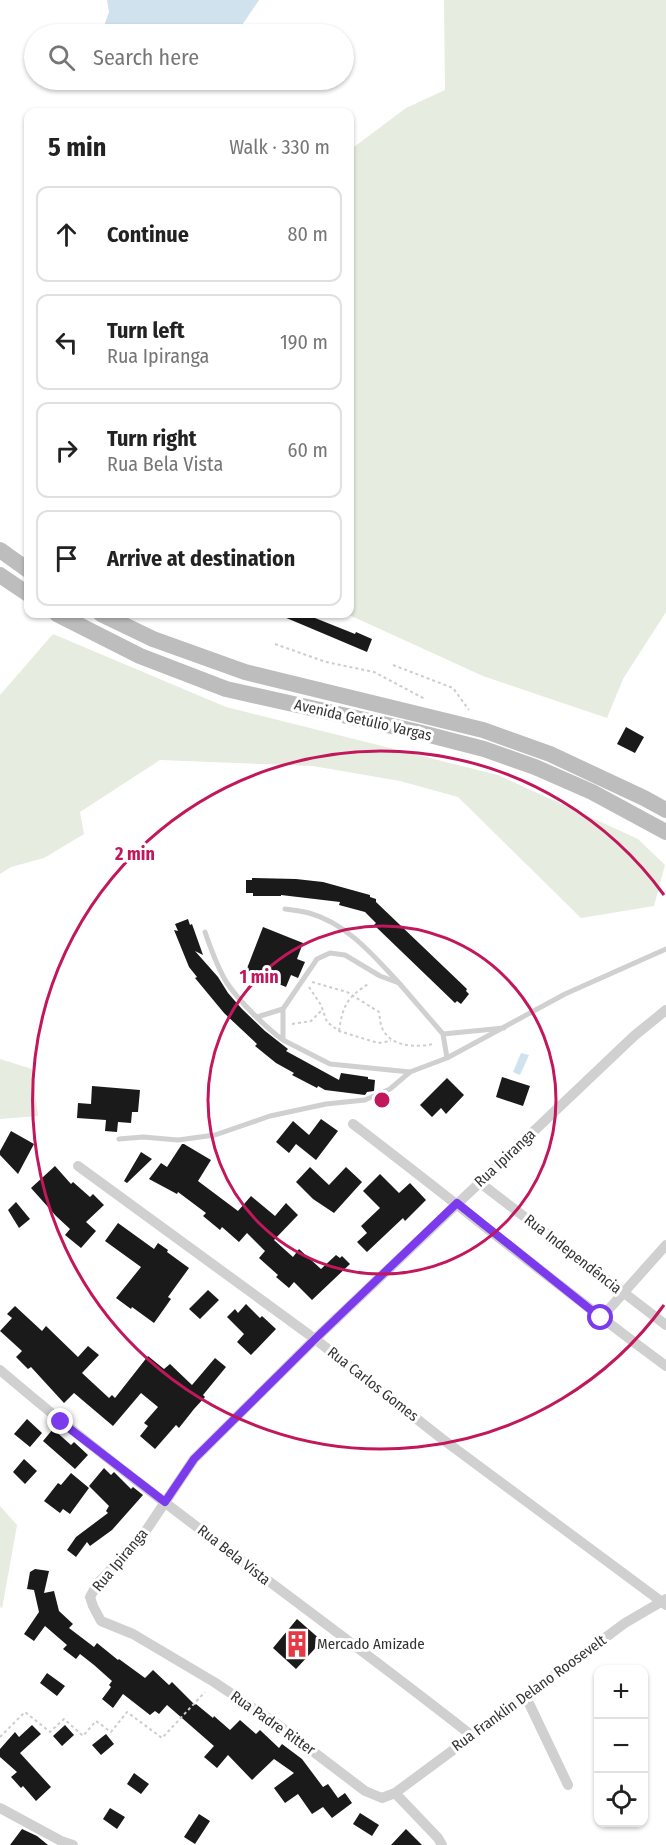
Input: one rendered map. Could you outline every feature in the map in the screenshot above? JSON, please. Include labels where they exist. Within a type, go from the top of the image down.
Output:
[{"type":"main road","points":[[0,550],[24,567]]},
{"type":"main road","points":[[0,575],[24,591]]},
{"type":"main road","name":"Avenida Getúlio Vargas","points":[[65,618],[140,656],[226,688],[414,730],[484,749],[535,767],[592,792],[666,831]]},
{"type":"main road","name":"Avenida Getúlio Vargas","points":[[109,618],[153,639],[245,672],[483,730],[550,753],[666,810]]},
{"type":"street","name":"Rua Ipiranga","points":[[93,1606],[90,1597],[98,1583],[141,1538],[194,1459],[457,1203],[634,1036],[666,1010]]},
{"type":"street","points":[[353,1124],[666,1366]]},
{"type":"street","name":"Rua Carlos Gomes","points":[[78,1166],[315,1339],[441,1438],[665,1602]]},
{"type":"street","name":"Rua Independência","points":[[480,1182],[666,1325]]},
{"type":"street","points":[[601,1318],[666,1245]]},
{"type":"street","name":"Rua Bela Vista","points":[[0,1370],[61,1422],[290,1598],[388,1669],[471,1735]]},
{"type":"street","name":"Rua Franklin Delano Roosevelt","points":[[395,1792],[625,1623],[665,1602]]},
{"type":"street","name":"Rua Padre Ritter","points":[[93,1606],[101,1621],[132,1634],[213,1682],[277,1724],[365,1791],[382,1798],[395,1792]]},
{"type":"street","points":[[526,1697],[567,1785]]},
{"type":"street","points":[[395,1792],[442,1845]]},
{"type":"street","points":[[0,1808],[61,1841],[73,1845]]},
{"type":"lane","points":[[285,909],[311,914],[334,925],[363,944],[443,1034],[447,1058]]},
{"type":"lane","points":[[204,932],[228,983],[265,1027],[283,1040],[330,1064],[410,1072]]},
{"type":"lane","points":[[119,1139],[144,1137],[178,1140],[215,1135],[270,1116],[326,1104],[365,1100],[390,1089],[410,1072],[447,1058],[565,994],[666,950]]},
{"type":"lane","points":[[257,1017],[283,1009],[317,959],[330,953],[345,955],[380,976],[399,983]]},
{"type":"lane","points":[[283,1009],[283,1040]]},
{"type":"lane","points":[[443,1034],[504,1028]]},
{"type":"path","points":[[275,644],[326,662],[374,672],[434,704]]},
{"type":"path","points":[[393,664],[453,688],[483,730]]},
{"type":"path","points":[[339,1030],[343,1008],[353,996],[380,976]]},
{"type":"path","points":[[304,979],[335,987],[379,1012],[381,1029],[391,1040]]},
{"type":"path","points":[[304,979],[327,1022],[339,1030],[378,1043],[391,1040],[417,1047],[437,1043],[446,1046]]},
{"type":"path","points":[[284,1026],[311,1021],[322,1010]]},
{"type":"path","points":[[0,1737],[25,1712],[50,1732],[64,1719],[83,1736],[96,1721],[111,1732],[127,1712],[162,1738],[213,1682]]},
{"type":"shaded area","points":[[444,0],[666,0],[666,612],[623,679],[607,718],[483,676],[354,617],[354,147],[406,108],[445,90]]},
{"type":"shaded area","points":[[53,634],[226,707],[498,775],[638,839],[665,865],[654,906],[581,918],[458,797],[400,781],[313,766],[160,760],[80,812],[84,834],[44,858],[11,867],[0,874],[0,695]]},
{"type":"shaded area","points":[[0,1059],[32,1069],[38,1116],[0,1119]]},
{"type":"shaded area","points":[[0,1506],[17,1525],[2,1609],[0,1606]]},
{"type":"water","points":[[107,0],[259,0],[243,24],[105,24],[109,12]]},
{"type":"water","points":[[521,1053],[529,1055],[520,1075],[513,1072]]},
{"type":"building","points":[[286,618],[315,618],[355,634],[356,632],[372,639],[367,652]]},
{"type":"building","points":[[626,727],[644,737],[635,753],[617,744]]},
{"type":"building","points":[[252,878],[323,882],[370,895],[467,989],[469,994],[461,1004],[457,1001],[455,1003],[374,925],[376,923],[365,912],[339,905],[340,902],[281,895],[253,896],[253,893],[246,893],[246,880],[252,880]]},
{"type":"building","points":[[188,919],[203,955],[195,951],[242,1009],[288,1049],[286,1051],[339,1080],[341,1073],[375,1080],[374,1091],[367,1092],[365,1095],[325,1090],[318,1086],[317,1088],[292,1075],[294,1073],[276,1063],[255,1046],[257,1044],[224,1013],[195,978],[197,977],[189,967],[174,930],[178,931],[175,924]]},
{"type":"building","points":[[263,927],[303,943],[297,959],[305,962],[298,978],[291,975],[286,987],[246,971]]},
{"type":"building","points":[[502,1077],[530,1086],[523,1106],[496,1097]]},
{"type":"building","points":[[447,1078],[464,1095],[446,1114],[441,1108],[432,1117],[420,1105]]},
{"type":"building","points":[[92,1086],[140,1090],[138,1112],[132,1112],[131,1123],[118,1122],[117,1132],[105,1131],[106,1120],[77,1118],[78,1103],[91,1104]]},
{"type":"building","points":[[321,1119],[338,1131],[316,1160],[296,1144],[289,1153],[276,1142],[293,1121],[309,1135]]},
{"type":"building","points":[[11,1131],[34,1144],[18,1174],[0,1155]]},
{"type":"building","points":[[182,1144],[211,1160],[198,1181],[238,1211],[251,1196],[275,1216],[286,1203],[298,1215],[274,1240],[293,1257],[299,1249],[321,1269],[336,1255],[340,1258],[342,1256],[350,1264],[312,1300],[294,1282],[289,1288],[259,1258],[265,1251],[247,1233],[239,1242],[222,1227],[220,1230],[203,1216],[206,1213],[178,1192],[177,1194],[149,1179],[161,1163],[167,1167]]},
{"type":"building","points":[[141,1152],[152,1159],[127,1183],[124,1181]]},
{"type":"building","points":[[55,1166],[71,1184],[73,1182],[90,1197],[93,1194],[104,1205],[86,1222],[96,1231],[81,1248],[65,1235],[70,1229],[31,1188]]},
{"type":"building","points":[[310,1167],[329,1185],[346,1167],[362,1182],[334,1213],[313,1199],[296,1182]]},
{"type":"building","points":[[380,1174],[399,1193],[410,1183],[426,1200],[405,1221],[403,1218],[367,1252],[357,1242],[367,1233],[361,1226],[380,1208],[363,1191]]},
{"type":"building","points":[[16,1202],[30,1219],[19,1228],[8,1210]]},
{"type":"building","points":[[118,1223],[154,1249],[158,1243],[189,1268],[168,1297],[171,1299],[154,1323],[116,1298],[141,1267],[105,1241]]},
{"type":"building","points":[[208,1290],[219,1300],[200,1319],[189,1309]]},
{"type":"building","points":[[246,1304],[276,1329],[251,1355],[237,1342],[244,1334],[227,1317],[235,1309],[238,1313]]},
{"type":"building","points":[[15,1306],[42,1331],[46,1326],[78,1357],[88,1346],[99,1355],[82,1373],[109,1398],[112,1395],[115,1398],[148,1356],[164,1369],[170,1364],[192,1385],[215,1358],[226,1367],[179,1428],[176,1425],[155,1449],[140,1436],[148,1426],[144,1423],[158,1407],[141,1393],[113,1426],[74,1393],[64,1403],[31,1367],[28,1369],[16,1357],[22,1351],[0,1331],[12,1318],[7,1314]]},
{"type":"building","points":[[27,1419],[42,1433],[30,1447],[14,1434]]},
{"type":"building","points":[[53,1429],[71,1445],[74,1442],[88,1455],[75,1469],[43,1441]]},
{"type":"building","points":[[24,1459],[37,1471],[25,1484],[13,1472]]},
{"type":"building","points":[[104,1468],[111,1475],[114,1472],[131,1489],[133,1487],[143,1495],[112,1530],[90,1546],[87,1542],[76,1557],[67,1550],[76,1537],[108,1513],[106,1511],[109,1506],[89,1486]]},
{"type":"building","points":[[71,1473],[89,1488],[70,1514],[63,1509],[60,1513],[44,1501],[58,1483],[61,1485]]},
{"type":"building","points":[[35,1569],[49,1571],[44,1593],[54,1591],[59,1611],[73,1624],[69,1628],[94,1647],[97,1643],[145,1678],[153,1670],[169,1685],[172,1682],[195,1705],[213,1718],[214,1716],[230,1730],[240,1720],[256,1734],[260,1730],[279,1748],[282,1744],[302,1759],[323,1787],[328,1784],[338,1798],[345,1793],[352,1803],[332,1818],[323,1807],[312,1814],[298,1794],[285,1803],[274,1788],[294,1773],[274,1759],[252,1780],[228,1755],[217,1768],[204,1757],[214,1746],[167,1705],[159,1714],[155,1711],[150,1715],[123,1694],[113,1708],[102,1699],[111,1687],[109,1685],[112,1681],[94,1665],[80,1654],[76,1659],[63,1649],[67,1645],[45,1626],[34,1641],[24,1634],[39,1612],[34,1590],[27,1589],[30,1572]]},
{"type":"building","name":"Mercado Amizade","points":[[297,1619],[322,1641],[296,1669],[273,1648]]},
{"type":"building","points":[[47,1673],[65,1686],[57,1696],[40,1683]]},
{"type":"building","points":[[32,1725],[41,1734],[20,1753],[51,1787],[36,1801],[23,1786],[21,1788],[11,1777],[17,1772],[0,1757],[0,1749],[15,1732],[19,1737]]},
{"type":"building","points":[[65,1725],[74,1735],[62,1746],[53,1736]]},
{"type":"building","points":[[106,1734],[114,1744],[101,1755],[92,1745]]},
{"type":"building","points":[[134,1773],[149,1784],[141,1794],[127,1784]]},
{"type":"building","points":[[110,1808],[125,1817],[117,1829],[103,1819]]},
{"type":"building","points":[[360,1813],[379,1825],[372,1836],[353,1824]]},
{"type":"building","points":[[199,1814],[210,1821],[195,1844],[184,1837]]},
{"type":"building","points":[[22,1829],[37,1836],[48,1845],[10,1845]]},
{"type":"building","points":[[406,1829],[422,1845],[391,1845]]},
{"type":"place","name":"Mercado Amizade","points":[[297,1644]]},
{"type":"route","points":[[61,1422],[165,1502],[194,1459],[457,1203],[601,1318]]}]
